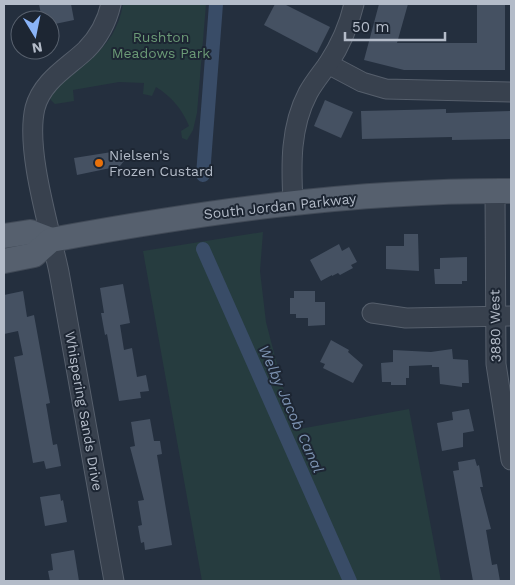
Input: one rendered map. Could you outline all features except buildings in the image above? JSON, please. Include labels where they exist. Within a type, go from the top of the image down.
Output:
[{"type":"main road","name":"South Jordan Parkway","points":[[4,236],[30,232],[51,240],[186,216],[293,202],[394,194],[503,191]]},
{"type":"main road","name":"South Jordan Parkway","points":[[4,261],[34,255],[51,240]]},
{"type":"street","name":"Whispering Sands Drive","points":[[111,4],[105,23],[94,42],[48,83],[35,109],[34,145],[114,581]]},
{"type":"street","points":[[293,202],[291,170],[295,128],[307,94],[328,64],[351,18],[354,4]]},
{"type":"street","points":[[328,64],[362,82],[386,89],[511,92]]},
{"type":"street","name":"3880 West","points":[[503,191],[503,316],[496,375],[511,460]]},
{"type":"street","points":[[372,313],[406,318],[503,316]]},
{"type":"green space","name":"Rushton Meadows Park","points":[[123,4],[206,4],[197,113],[193,130],[187,140],[182,138],[181,131],[189,126],[180,109],[172,99],[156,87],[152,96],[143,94],[144,83],[119,82],[73,90],[74,101],[55,104],[48,97],[103,47],[119,21]]},
{"type":"green space","points":[[263,232],[260,271],[266,322],[294,430],[409,409],[441,581],[202,581],[143,251]]},
{"type":"waterway","name":"Welby Jacob Canal","points":[[203,175],[216,4]]},
{"type":"waterway","name":"Welby Jacob Canal","points":[[203,249],[350,581]]},
{"type":"place","name":"Nielsen's Frozen Custard","points":[[99,163]]}]
